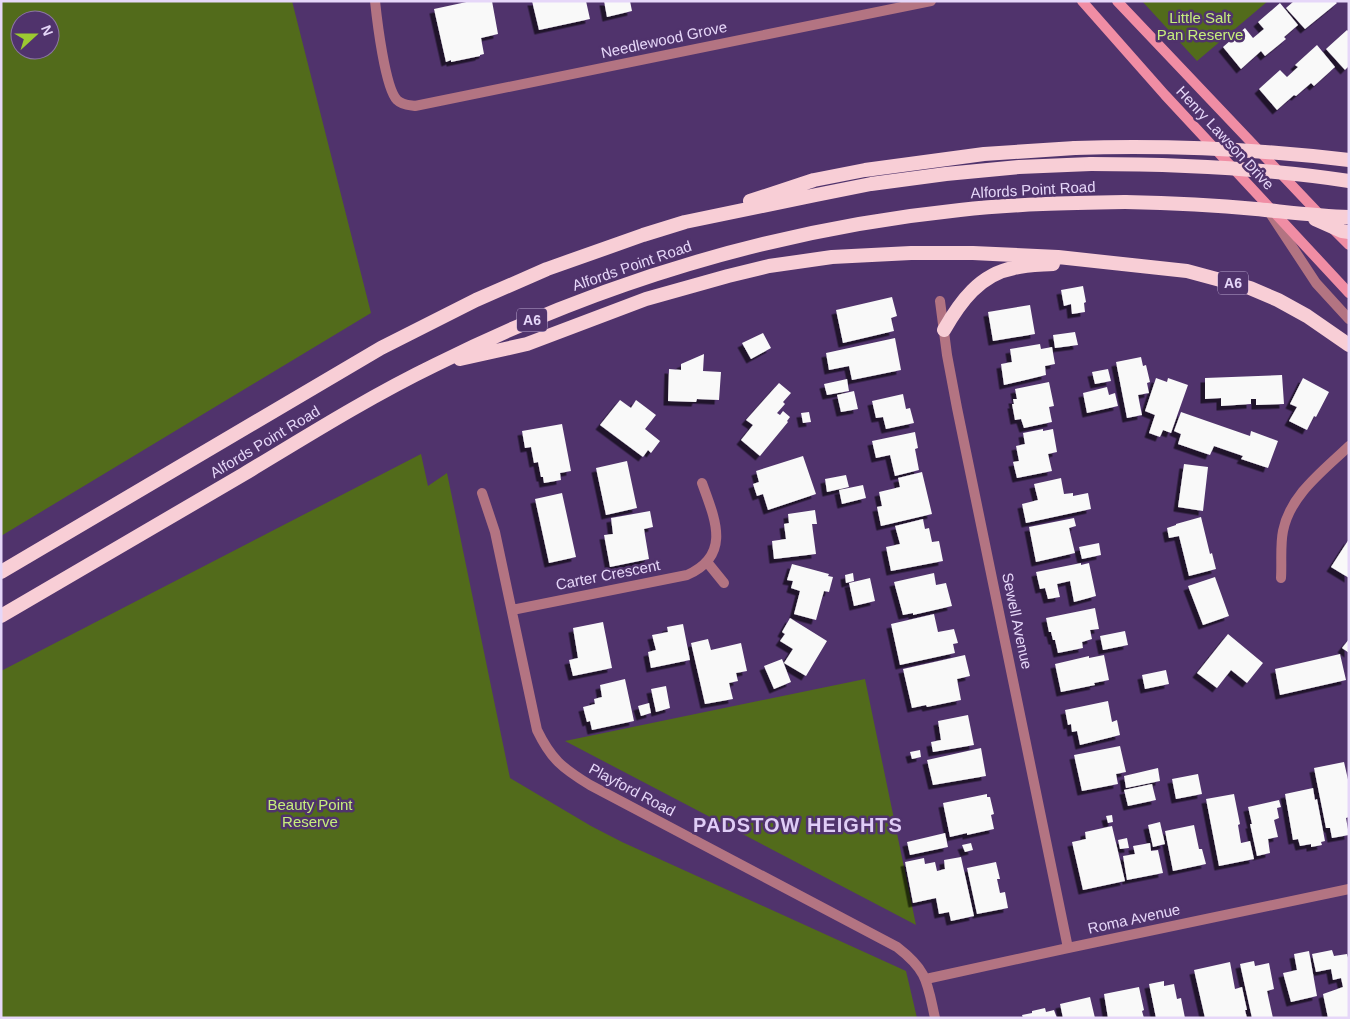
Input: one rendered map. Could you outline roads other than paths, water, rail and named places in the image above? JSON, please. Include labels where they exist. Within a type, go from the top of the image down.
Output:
[{"type":"highway","points":[[685,222],[822,178],[941,159],[993,153],[1075,148],[1159,147],[1271,152],[1349,160]]},
{"type":"highway","name":"Alfords Point Road","points":[[1,572],[334,374],[427,323],[547,270],[685,222],[871,184],[1019,167],[1091,164],[1205,166],[1349,181]]},
{"type":"highway","name":"Alfords Point Road","points":[[1,616],[304,437],[435,364],[569,305],[622,285],[711,258],[766,243],[868,223],[950,211],[1023,205],[1125,202],[1239,208],[1349,217]]},
{"type":"highway","points":[[1307,215],[1342,231],[1349,232]]},
{"type":"highway","name":"A6","points":[[435,364],[527,344],[605,313],[685,287],[769,266],[866,255],[945,253],[1019,255],[1104,261],[1187,271],[1250,288],[1278,300],[1307,316],[1349,344]]},
{"type":"highway","points":[[944,330],[966,296],[977,286],[1004,270],[1026,266],[1104,261]]},
{"type":"main road","name":"Henry Lawson Drive","points":[[1082,1],[1165,95],[1349,292]]},
{"type":"main road","name":"Henry Lawson Drive","points":[[1117,1],[1349,245]]},
{"type":"street","name":"Needlewood Grove","points":[[376,1],[380,41],[392,92],[397,100],[404,104],[415,106],[428,105],[667,54],[931,1]]},
{"type":"street","points":[[1256,192],[1316,283],[1349,319]]},
{"type":"street","name":"Sewell Avenue","points":[[940,301],[963,437],[1068,948]]},
{"type":"street","points":[[1282,578],[1282,534],[1286,517],[1294,501],[1349,446]]},
{"type":"street","points":[[702,483],[712,510],[716,536],[715,550],[707,562],[724,583]]},
{"type":"street","name":"Playford Road","points":[[482,493],[495,532],[537,730],[553,758],[566,770],[590,785],[897,947],[910,956],[919,967],[926,980],[936,1018]]},
{"type":"street","name":"Carter Crescent","points":[[512,610],[687,575],[700,569],[707,562]]},
{"type":"street","name":"Roma Avenue","points":[[926,980],[1349,889]]},
{"type":"district","name":"PADSTOW HEIGHTS","points":[[798,825]]},
{"type":"park label","name":"Little Salt Pan Reserve","points":[[1200,26]]},
{"type":"park label","name":"Beauty Point Reserve","points":[[310,814]]}]
